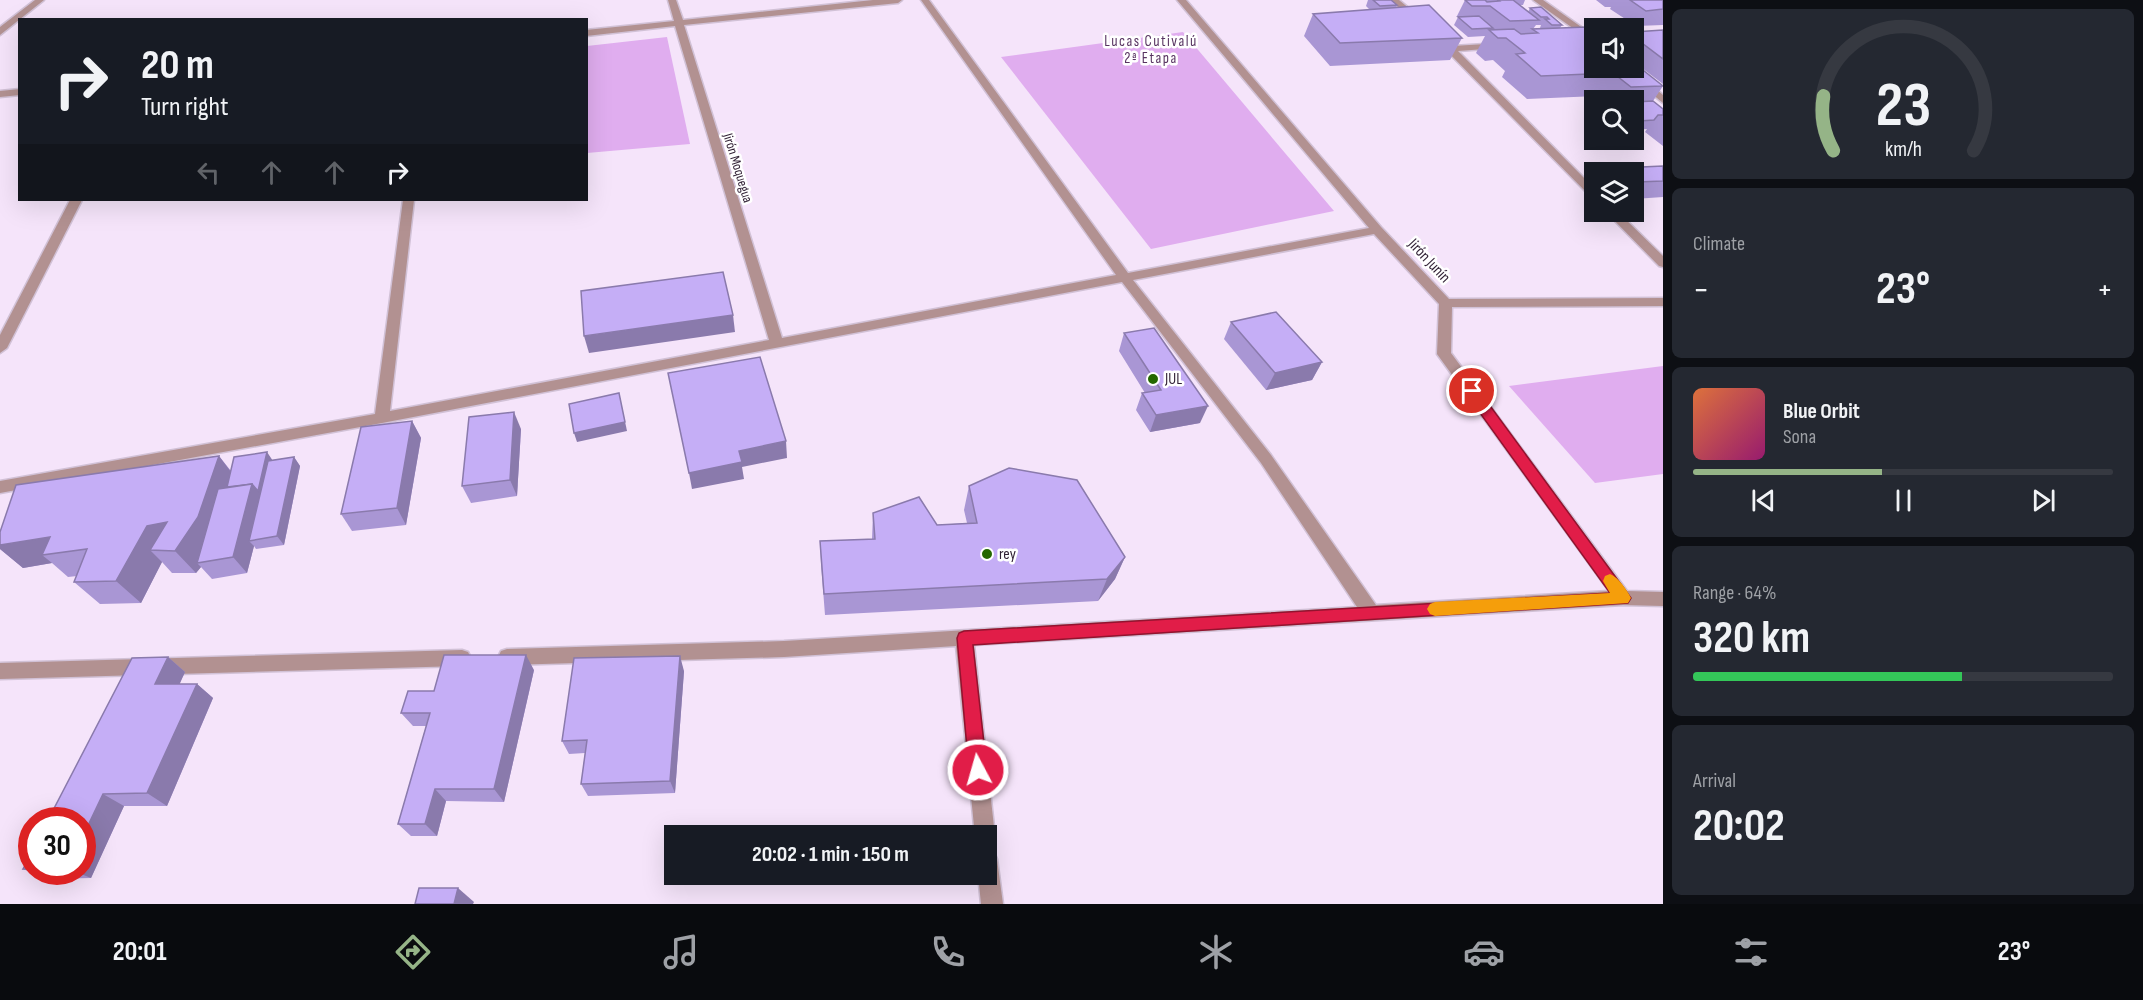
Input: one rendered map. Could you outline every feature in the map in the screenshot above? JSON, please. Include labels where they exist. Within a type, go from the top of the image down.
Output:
[{"type":"street","points":[[27,18],[42,0]]},
{"type":"street","points":[[18,18],[42,0]]},
{"type":"street","name":"Jirón Moquegua","points":[[672,0],[677,23],[777,344]]},
{"type":"street","points":[[588,33],[898,0]]},
{"type":"street","points":[[925,0],[1125,278],[1266,459],[1371,613]]},
{"type":"street","name":"Jirón Junín","points":[[1181,0],[1377,230],[1446,303],[1444,354],[1623,598]]},
{"type":"street","points":[[1394,0],[1428,28]]},
{"type":"street","points":[[1537,0],[1584,31]]},
{"type":"street","points":[[0,32],[18,18]]},
{"type":"street","points":[[0,45],[18,27]]},
{"type":"street","points":[[1436,35],[1453,49],[1584,184]]},
{"type":"street","points":[[1569,40],[1584,39]]},
{"type":"street","points":[[1453,49],[1511,44]]},
{"type":"street","points":[[1638,78],[1663,100]]},
{"type":"street","points":[[0,94],[18,92]]},
{"type":"street","points":[[0,348],[75,201]]},
{"type":"street","points":[[382,418],[408,201]]},
{"type":"street","points":[[1622,222],[1663,263]]},
{"type":"street","points":[[0,487],[382,418],[1377,230]]},
{"type":"street","points":[[1446,303],[1663,302]]},
{"type":"street","points":[[0,671],[784,649],[1623,598],[1663,599]]},
{"type":"street","points":[[964,638],[984,825]]},
{"type":"street","points":[[990,885],[992,904]]},
{"type":"shaded area","points":[[1183,32],[1334,211],[1151,249],[1001,57]]},
{"type":"shaded area","points":[[667,37],[690,144],[588,153],[588,46]]},
{"type":"shaded area","points":[[1663,366],[1663,474],[1595,483],[1509,386]]},
{"type":"building","points":[[1373,0],[1391,0],[1397,5],[1380,6]]},
{"type":"building","points":[[1465,0],[1485,0],[1487,2],[1513,0],[1539,20],[1510,21],[1490,6],[1472,6]]},
{"type":"building","points":[[1630,0],[1663,0],[1663,9],[1646,11]]},
{"type":"building","points":[[1429,5],[1462,38],[1340,43],[1313,14]]},
{"type":"building","points":[[1541,7],[1562,25],[1552,25],[1545,19],[1549,19],[1547,17],[1541,17],[1530,8]]},
{"type":"building","points":[[1479,16],[1493,28],[1472,29],[1458,17]]},
{"type":"building","points":[[1584,27],[1584,74],[1541,76],[1516,54],[1525,53],[1506,38],[1498,38],[1489,30],[1514,29],[1521,34],[1538,33],[1532,29]]},
{"type":"building","points":[[1663,30],[1663,59],[1644,45],[1644,31]]},
{"type":"building","points":[[1644,71],[1663,86],[1631,87],[1619,78],[1644,78]]},
{"type":"building","points":[[1644,101],[1653,101],[1663,109],[1663,115],[1658,115],[1654,120],[1644,121]]},
{"type":"building","points":[[1663,166],[1663,181],[1644,182],[1644,167]]},
{"type":"building","points":[[723,272],[733,315],[584,336],[581,291]]},
{"type":"building","points":[[1276,312],[1322,362],[1275,373],[1231,322]]},
{"type":"building","points":[[1154,328],[1208,406],[1156,415],[1142,393],[1161,390],[1124,333]]},
{"type":"building","points":[[760,357],[786,441],[739,451],[742,462],[689,473],[668,373]]},
{"type":"building","points":[[619,393],[625,422],[574,433],[569,404]]},
{"type":"building","points":[[514,412],[510,480],[462,486],[469,417]]},
{"type":"building","points":[[412,421],[397,508],[341,514],[361,427]]},
{"type":"building","points":[[267,452],[258,491],[252,484],[227,487],[234,457]]},
{"type":"building","points":[[219,456],[198,517],[175,551],[150,550],[167,522],[147,526],[116,581],[74,582],[87,549],[42,555],[50,537],[0,545],[0,532],[16,485]]},
{"type":"building","points":[[294,457],[277,536],[249,541],[268,461]]},
{"type":"building","name":"rey","points":[[1009,468],[1077,480],[1125,557],[1107,579],[824,594],[820,541],[875,539],[873,513],[919,497],[937,525],[977,523],[969,486]]},
{"type":"building","points":[[252,484],[233,557],[197,563],[218,489]]},
{"type":"building","points":[[444,655],[526,655],[494,789],[435,789],[425,824],[398,824],[430,713],[401,713],[408,691],[434,691]]},
{"type":"building","points":[[680,656],[670,781],[581,784],[587,740],[562,741],[574,658]]},
{"type":"building","points":[[168,657],[155,684],[197,684],[147,793],[103,794],[96,809],[55,807],[132,658]]},
{"type":"building","points":[[419,888],[458,888],[454,904],[415,904]]},
{"type":"slow traffic","points":[[1435,609],[1623,598],[1610,581]]},
{"type":"place","name":"JUL","points":[[1153,379]]},
{"type":"place","name":"rey","points":[[987,554]]},
{"type":"district","name":"Lucas Cutivalú 2ª Etapa","points":[[1151,50]]},
{"type":"route","points":[[978,770],[964,638],[1623,598],[1472,391]]}]
